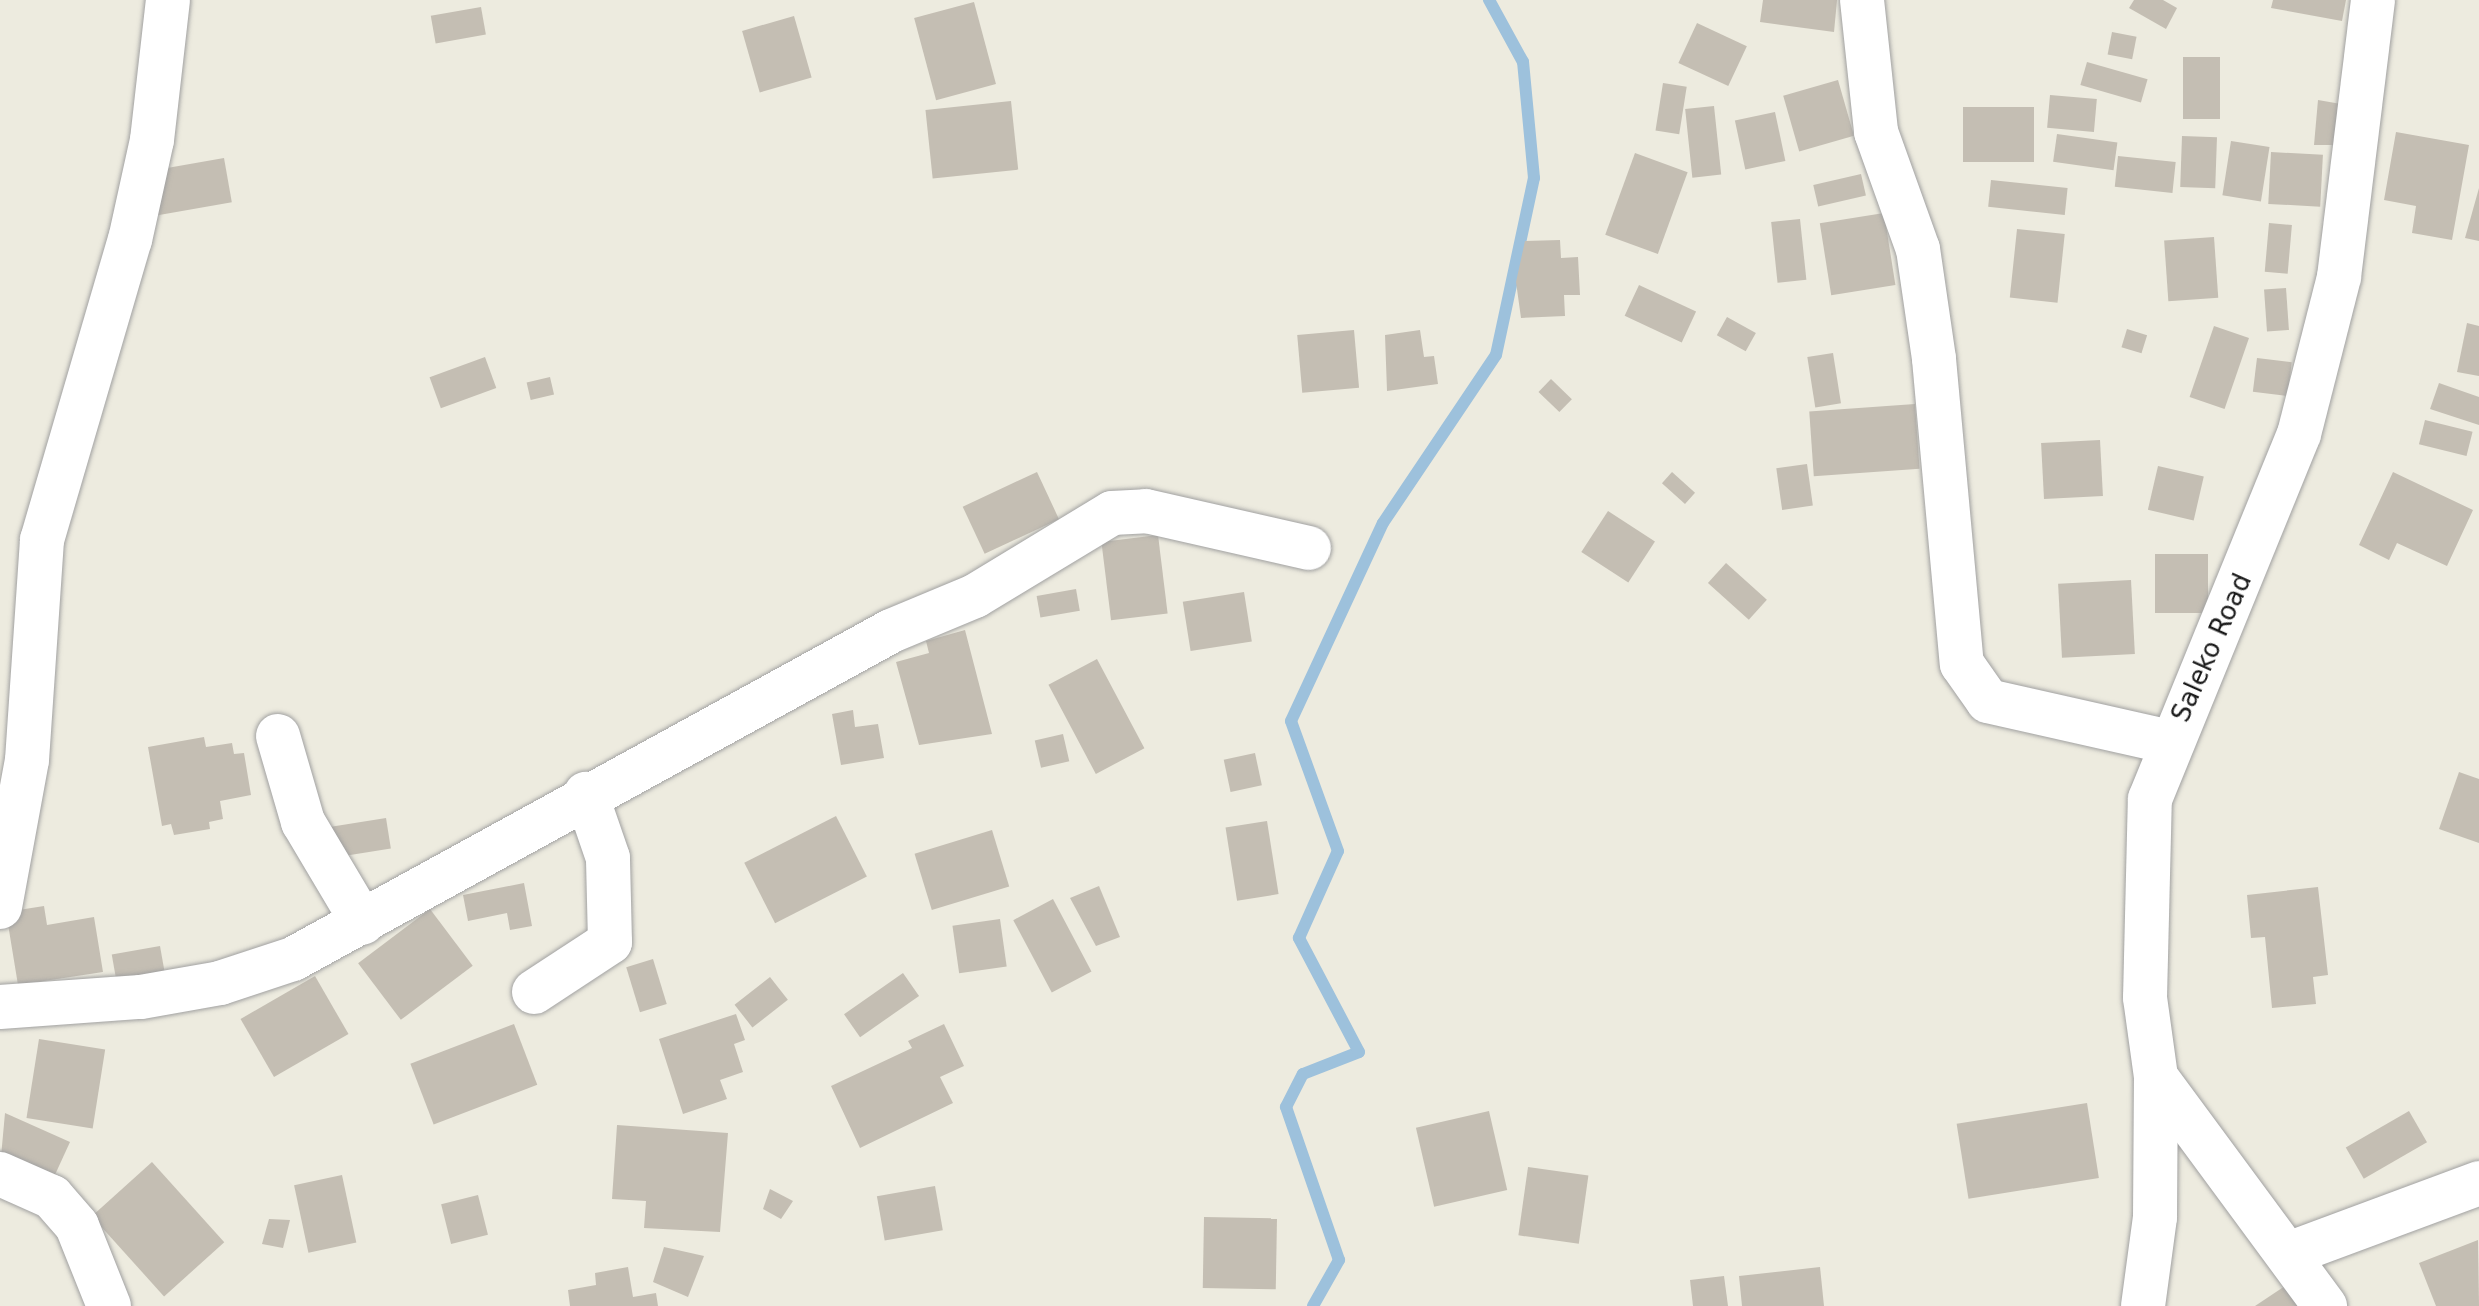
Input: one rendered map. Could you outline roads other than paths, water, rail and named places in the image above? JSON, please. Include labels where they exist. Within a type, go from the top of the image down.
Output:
[{"type":"street","points":[[0,907],[27,760],[42,540],[130,240],[152,140],[168,0]]},
{"type":"street","points":[[1862,0],[1876,132],[1918,249],[1930,328],[1962,664],[1988,701],[2170,742]]},
{"type":"street","name":"Saleko Road","points":[[2143,1306],[2155,1217],[2156,1077],[2145,998],[2145,877],[2150,799],[2170,742],[2240,588],[2299,434],[2339,277],[2373,0]]},
{"type":"street","points":[[0,1007],[114,1000],[220,983],[293,959],[363,923],[586,794],[891,631],[975,596],[1112,513],[1146,511],[1309,548]]},
{"type":"street","points":[[278,736],[303,822],[363,923]]},
{"type":"street","points":[[534,992],[610,942],[608,858],[586,794]]},
{"type":"street","points":[[2156,1077],[2291,1253],[2325,1306]]},
{"type":"street","points":[[0,1174],[52,1197],[77,1226],[109,1306]]},
{"type":"street","points":[[2291,1253],[2479,1183]]},
{"type":"waterway","points":[[1313,1306],[1339,1260],[1286,1107],[1303,1074],[1359,1052],[1299,938],[1338,851],[1291,721],[1383,523],[1496,355],[1534,178],[1523,62],[1489,0]]}]
